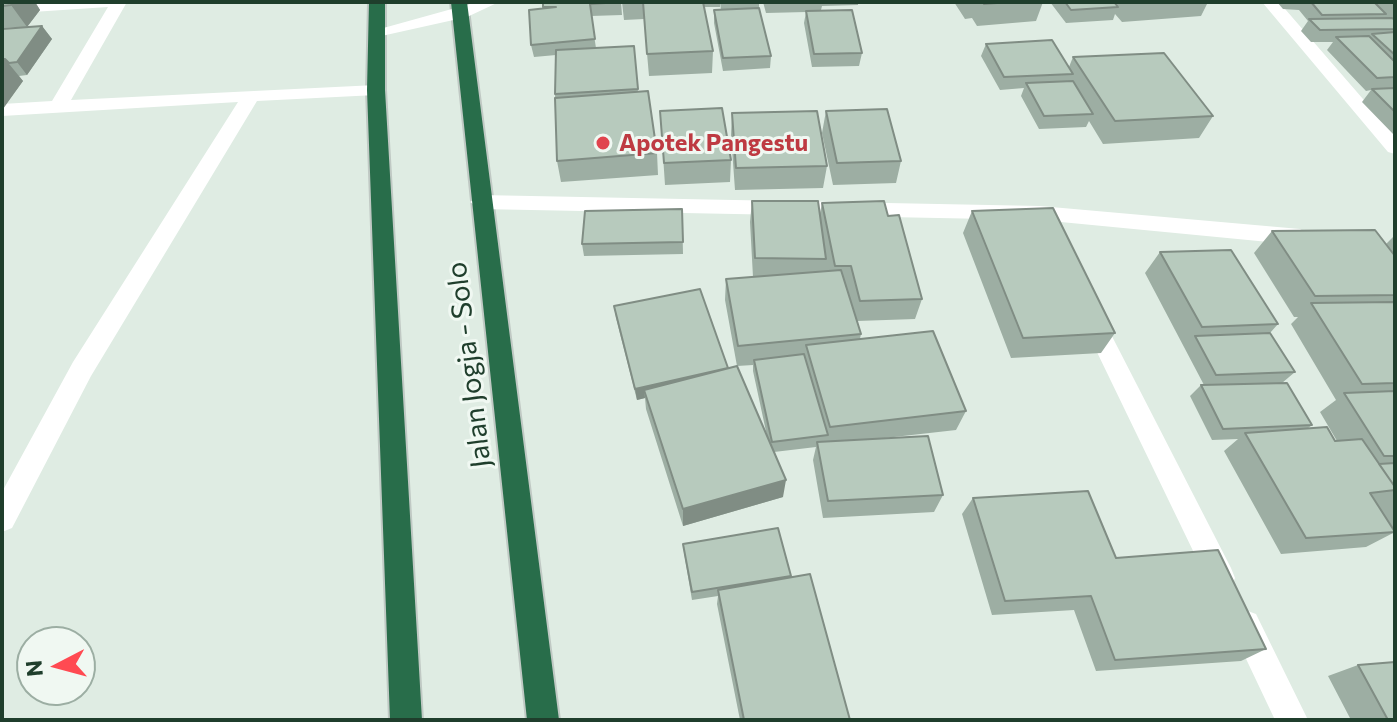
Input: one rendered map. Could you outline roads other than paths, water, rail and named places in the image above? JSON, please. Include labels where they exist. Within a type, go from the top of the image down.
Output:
[{"type":"highway","points":[[377,2],[376,90],[406,720]]},
{"type":"highway","name":"Jalan Jogja - Solo","points":[[460,8],[480,202],[543,720]]},
{"type":"street","points":[[2,9],[119,2]]},
{"type":"street","points":[[58,106],[119,2]]},
{"type":"street","points":[[377,32],[491,2]]},
{"type":"street","points":[[1270,2],[1395,148]]},
{"type":"street","points":[[2,110],[376,90]]},
{"type":"street","points":[[2,519],[82,369],[251,96]]},
{"type":"street","points":[[480,202],[1040,213],[1318,239]]},
{"type":"street","points":[[1040,213],[1054,241]]},
{"type":"street","points":[[1082,298],[1292,720]]},
{"type":"place","name":"Apotek Pangestu","points":[[603,143]]}]
